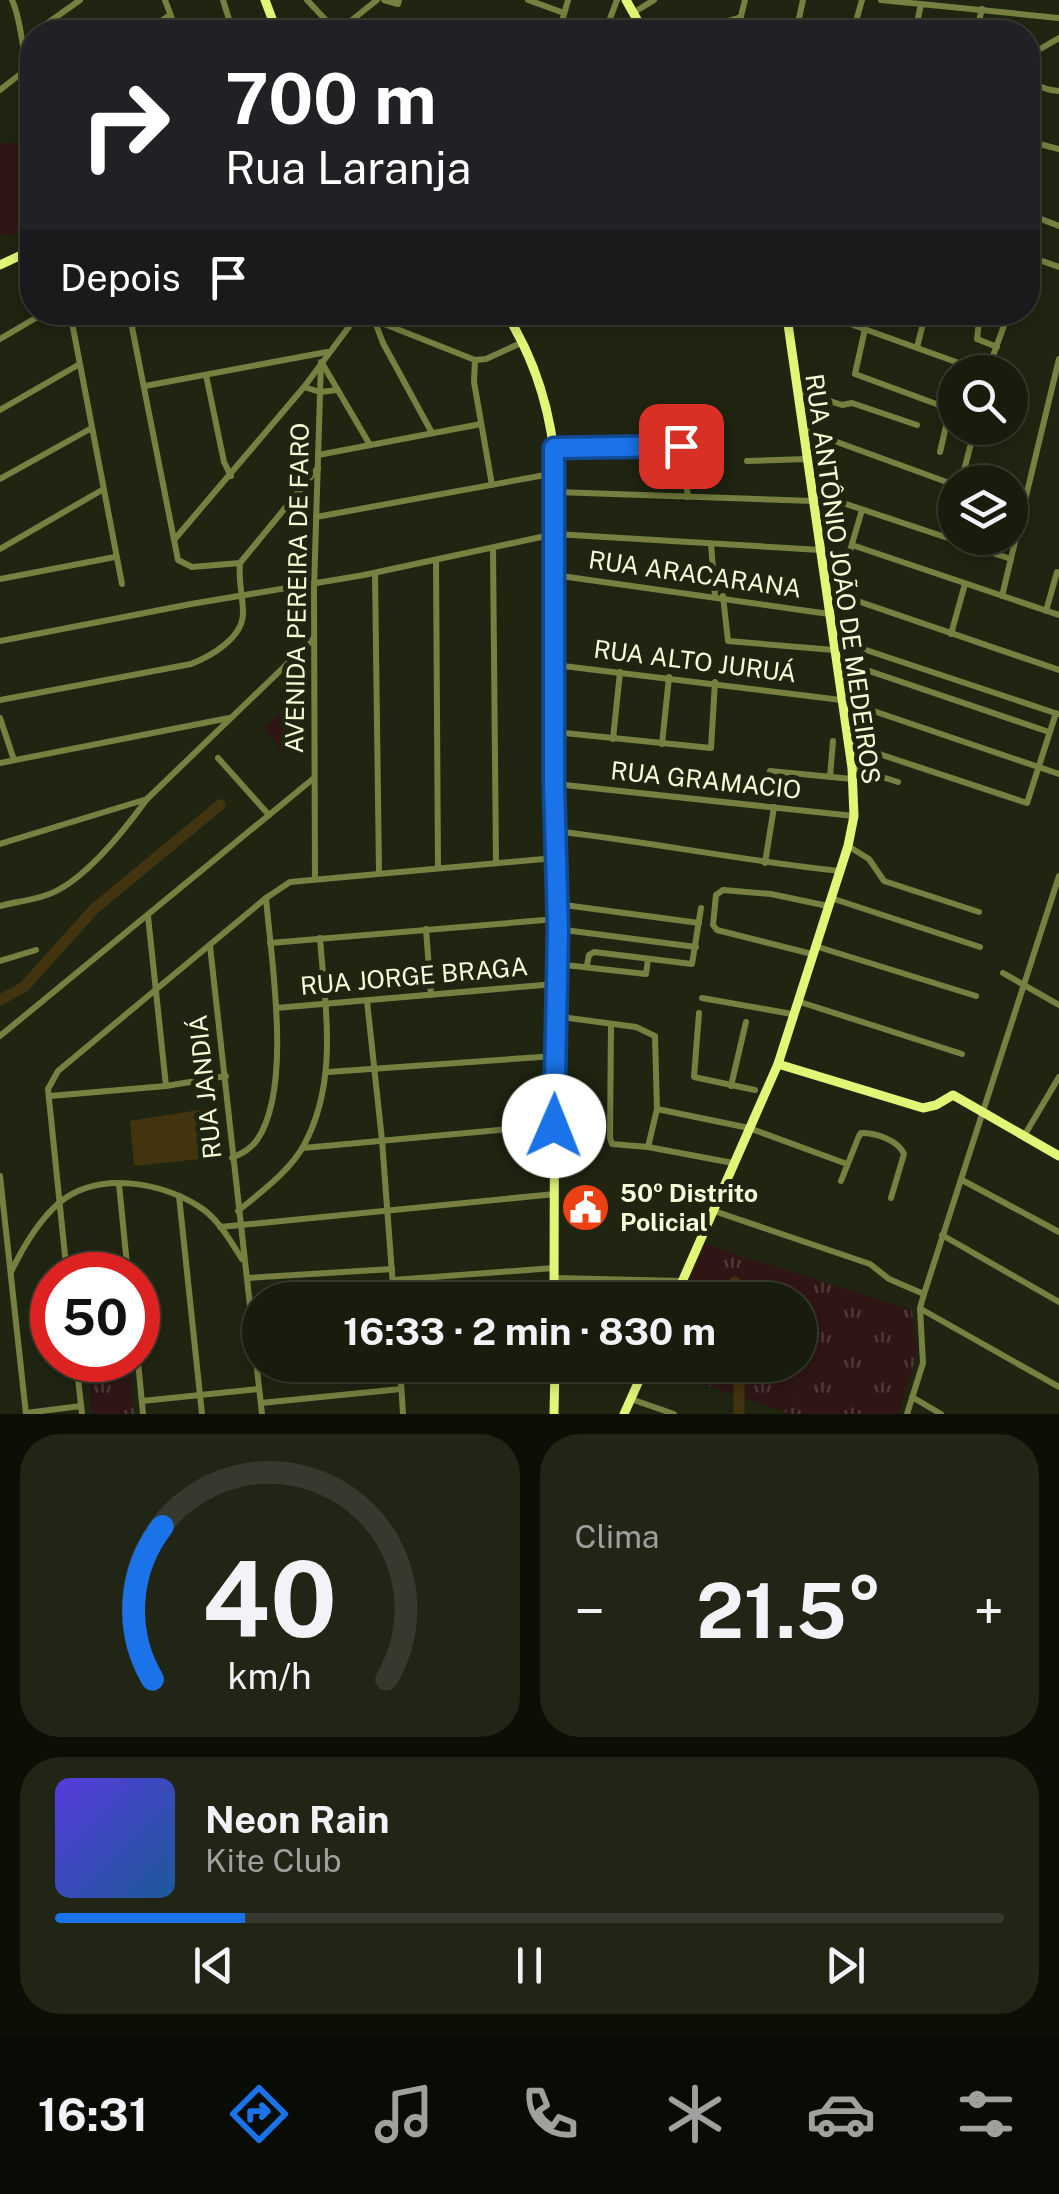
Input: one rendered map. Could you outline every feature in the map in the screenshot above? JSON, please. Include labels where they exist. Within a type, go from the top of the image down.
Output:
[{"type":"street","points":[[12,0],[20,25]]},
{"type":"street","points":[[52,20],[80,0]]},
{"type":"street","points":[[165,0],[172,20]]},
{"type":"street","points":[[307,0],[326,20]]},
{"type":"street","points":[[353,20],[380,0],[398,4],[400,0]]},
{"type":"street","points":[[528,0],[564,13]]},
{"type":"street","points":[[564,20],[568,0]]},
{"type":"street","points":[[626,0],[638,20]]},
{"type":"street","points":[[634,13],[654,0]]},
{"type":"street","points":[[740,20],[745,0]]},
{"type":"street","points":[[881,0],[1059,18]]},
{"type":"street","points":[[918,20],[921,4]]},
{"type":"street","points":[[979,20],[982,10]]},
{"type":"street","points":[[163,20],[170,15]]},
{"type":"street","points":[[731,20],[741,17]]},
{"type":"street","points":[[0,339],[24,325]]},
{"type":"street","points":[[72,325],[122,584]]},
{"type":"street","points":[[132,325],[178,560],[182,565],[240,563]]},
{"type":"street","points":[[174,540],[304,387],[349,325]]},
{"type":"street","points":[[376,325],[432,433]]},
{"type":"street","points":[[383,325],[475,360],[523,342]]},
{"type":"street","points":[[513,325],[544,392],[556,473],[554,1282]]},
{"type":"street","name":"RUA ANTÔNIO JOÃO DE MEDEIROS","points":[[683,1281],[749,1128],[760,1091],[778,1064],[848,846],[854,816],[852,774],[790,325]]},
{"type":"street","points":[[855,325],[938,355]]},
{"type":"street","points":[[917,347],[923,325]]},
{"type":"street","points":[[978,325],[976,336],[997,347]]},
{"type":"street","points":[[993,355],[1005,325]]},
{"type":"street","points":[[866,328],[855,374],[938,405]]},
{"type":"street","points":[[145,386],[328,352]]},
{"type":"street","points":[[1002,596],[1059,359]]},
{"type":"street","points":[[475,360],[474,382],[492,486]]},
{"type":"street","points":[[321,362],[370,445]]},
{"type":"street","name":"AVENIDA PEREIRA DE FARO","points":[[315,878],[314,584],[321,362]]},
{"type":"street","points":[[0,410],[78,365]]},
{"type":"street","points":[[206,374],[224,462],[231,476]]},
{"type":"street","points":[[304,387],[320,392],[338,390]]},
{"type":"street","points":[[796,390],[842,405],[852,403],[917,425]]},
{"type":"street","points":[[318,455],[481,424]]},
{"type":"street","points":[[0,478],[90,429]]},
{"type":"street","points":[[803,430],[938,477]]},
{"type":"street","points":[[940,452],[942,445]]},
{"type":"street","points":[[554,448],[681,446],[688,496]]},
{"type":"street","points":[[747,461],[807,458]]},
{"type":"street","points":[[0,700],[206,658],[242,623],[240,563],[318,468]]},
{"type":"street","points":[[316,518],[556,473]]},
{"type":"street","points":[[0,548],[102,490]]},
{"type":"street","points":[[556,492],[812,497],[1012,560]]},
{"type":"street","points":[[829,610],[862,510]]},
{"type":"street","points":[[0,641],[374,573],[555,534],[820,550]]},
{"type":"street","points":[[711,544],[728,641],[835,655],[1049,732]]},
{"type":"street","points":[[852,545],[1059,615]]},
{"type":"street","points":[[493,549],[496,862]]},
{"type":"street","points":[[0,579],[116,557]]},
{"type":"street","points":[[436,560],[438,868]]},
{"type":"street","points":[[1046,610],[1057,572]]},
{"type":"street","points":[[374,573],[379,872]]},
{"type":"street","name":"RUA ARACARANA","points":[[554,574],[829,610]]},
{"type":"street","points":[[951,634],[965,584]]},
{"type":"street","points":[[837,594],[1059,670]]},
{"type":"street","points":[[0,906],[52,892],[68,883],[129,824],[147,798],[314,638]]},
{"type":"street","points":[[832,639],[1058,714],[1027,803],[848,744]]},
{"type":"street","name":"RUA ALTO JURUÁ","points":[[554,665],[841,700],[1059,774]]},
{"type":"street","points":[[612,738],[620,672]]},
{"type":"street","points":[[662,744],[669,678]]},
{"type":"street","points":[[554,732],[711,748],[715,682]]},
{"type":"street","points":[[0,718],[14,760]]},
{"type":"street","points":[[0,763],[230,718]]},
{"type":"street","points":[[830,777],[833,741]]},
{"type":"street","points":[[218,758],[269,815]]},
{"type":"street","points":[[770,771],[830,777],[852,774],[898,782]]},
{"type":"street","points":[[0,1036],[314,778]]},
{"type":"street","name":"RUA GRAMACIO","points":[[554,784],[854,816]]},
{"type":"street","points":[[0,844],[147,798]]},
{"type":"street","points":[[766,863],[774,806]]},
{"type":"street","points":[[555,831],[840,871]]},
{"type":"street","points":[[848,846],[869,859],[884,881],[979,912]]},
{"type":"street","points":[[64,1252],[49,1085],[58,1071],[266,898],[290,882],[315,878],[555,858]]},
{"type":"street","points":[[907,1414],[923,1363],[920,1308],[1059,876]]},
{"type":"street","points":[[976,996],[814,950],[718,930],[713,925],[716,894],[723,890],[830,902],[980,946]]},
{"type":"street","points":[[232,1158],[256,1141],[275,1084],[276,1008],[266,898]]},
{"type":"street","points":[[557,904],[700,923]]},
{"type":"street","points":[[586,965],[594,952],[690,965],[701,908]]},
{"type":"street","points":[[148,915],[166,1086]]},
{"type":"street","points":[[270,943],[557,924],[696,948]]},
{"type":"street","points":[[426,930],[431,995]]},
{"type":"street","points":[[238,1212],[303,1148],[328,1072],[320,938]]},
{"type":"street","name":"RUA JANDIÁ","points":[[210,946],[243,1260]]},
{"type":"street","points":[[0,962],[36,950]]},
{"type":"street","points":[[556,964],[646,974],[648,960]]},
{"type":"street","points":[[1003,973],[1059,1005]]},
{"type":"street","name":"RUA JORGE BRAGA","points":[[276,1008],[555,984]]},
{"type":"street","points":[[702,998],[792,1014]]},
{"type":"street","points":[[367,1000],[393,1280],[554,1273],[683,1281]]},
{"type":"street","points":[[797,1001],[962,1054]]},
{"type":"street","points":[[699,1013],[694,1077],[760,1091]]},
{"type":"street","points":[[554,1016],[644,1029],[655,1036],[656,1108],[648,1146]]},
{"type":"street","points":[[731,1086],[746,1022]]},
{"type":"street","points":[[611,1024],[610,1138],[617,1146],[648,1146],[733,1163]]},
{"type":"street","points":[[328,1072],[555,1056]]},
{"type":"street","points":[[778,1064],[923,1108],[953,1095],[1059,1156]]},
{"type":"street","points":[[50,1096],[166,1086],[226,1076]]},
{"type":"street","points":[[1024,1136],[1059,1077]]},
{"type":"street","points":[[656,1108],[749,1128],[847,1164]]},
{"type":"street","points":[[303,1148],[554,1126]]},
{"type":"street","points":[[841,1181],[862,1133],[898,1144],[904,1161],[891,1198]]},
{"type":"street","points":[[0,1176],[26,1414],[81,1410],[79,1382]]},
{"type":"street","points":[[962,1180],[1059,1232]]},
{"type":"street","points":[[118,1184],[125,1252]]},
{"type":"street","points":[[10,1272],[22,1248],[59,1203],[80,1189],[145,1184],[178,1195],[206,1211],[243,1260],[248,1282]]},
{"type":"street","points":[[220,1227],[555,1194]]},
{"type":"street","points":[[178,1195],[202,1414]]},
{"type":"street","points":[[714,1211],[870,1264],[889,1279],[924,1294]]},
{"type":"street","points":[[638,1231],[704,1232]]},
{"type":"street","points":[[942,1235],[1059,1302]]},
{"type":"street","points":[[247,1278],[392,1269]]},
{"type":"street","points":[[920,1308],[1059,1387]]},
{"type":"street","points":[[140,1382],[143,1414]]},
{"type":"street","points":[[259,1382],[262,1414]]},
{"type":"street","points":[[401,1382],[403,1414]]},
{"type":"street","points":[[552,1414],[554,1382]]},
{"type":"street","points":[[624,1414],[638,1382]]},
{"type":"street","points":[[260,1403],[401,1388]]},
{"type":"street","points":[[142,1401],[259,1389]]},
{"type":"street","points":[[912,1398],[941,1414]]},
{"type":"street","points":[[630,1399],[674,1414]]},
{"type":"green space","points":[[20,142],[20,234],[0,235],[0,144]]},
{"type":"green space","points":[[279,715],[299,740],[283,753],[263,727]]},
{"type":"green space","points":[[705,1244],[912,1310],[917,1352],[899,1414],[792,1414],[697,1382],[817,1382],[817,1282],[688,1282]]},
{"type":"green space","points":[[89,1382],[131,1382],[134,1414],[92,1414]]},
{"type":"shaded area","points":[[217,1107],[219,1157],[134,1166],[130,1121]]},
{"type":"waterway","points":[[0,1000],[24,987],[94,909],[220,805]]},
{"type":"waterway","points":[[739,1382],[739,1414]]},
{"type":"place","name":"50º Distrito Policial","points":[[585,1207]]},
{"type":"route","points":[[554,1126],[558,929],[554,448],[681,446]]}]
